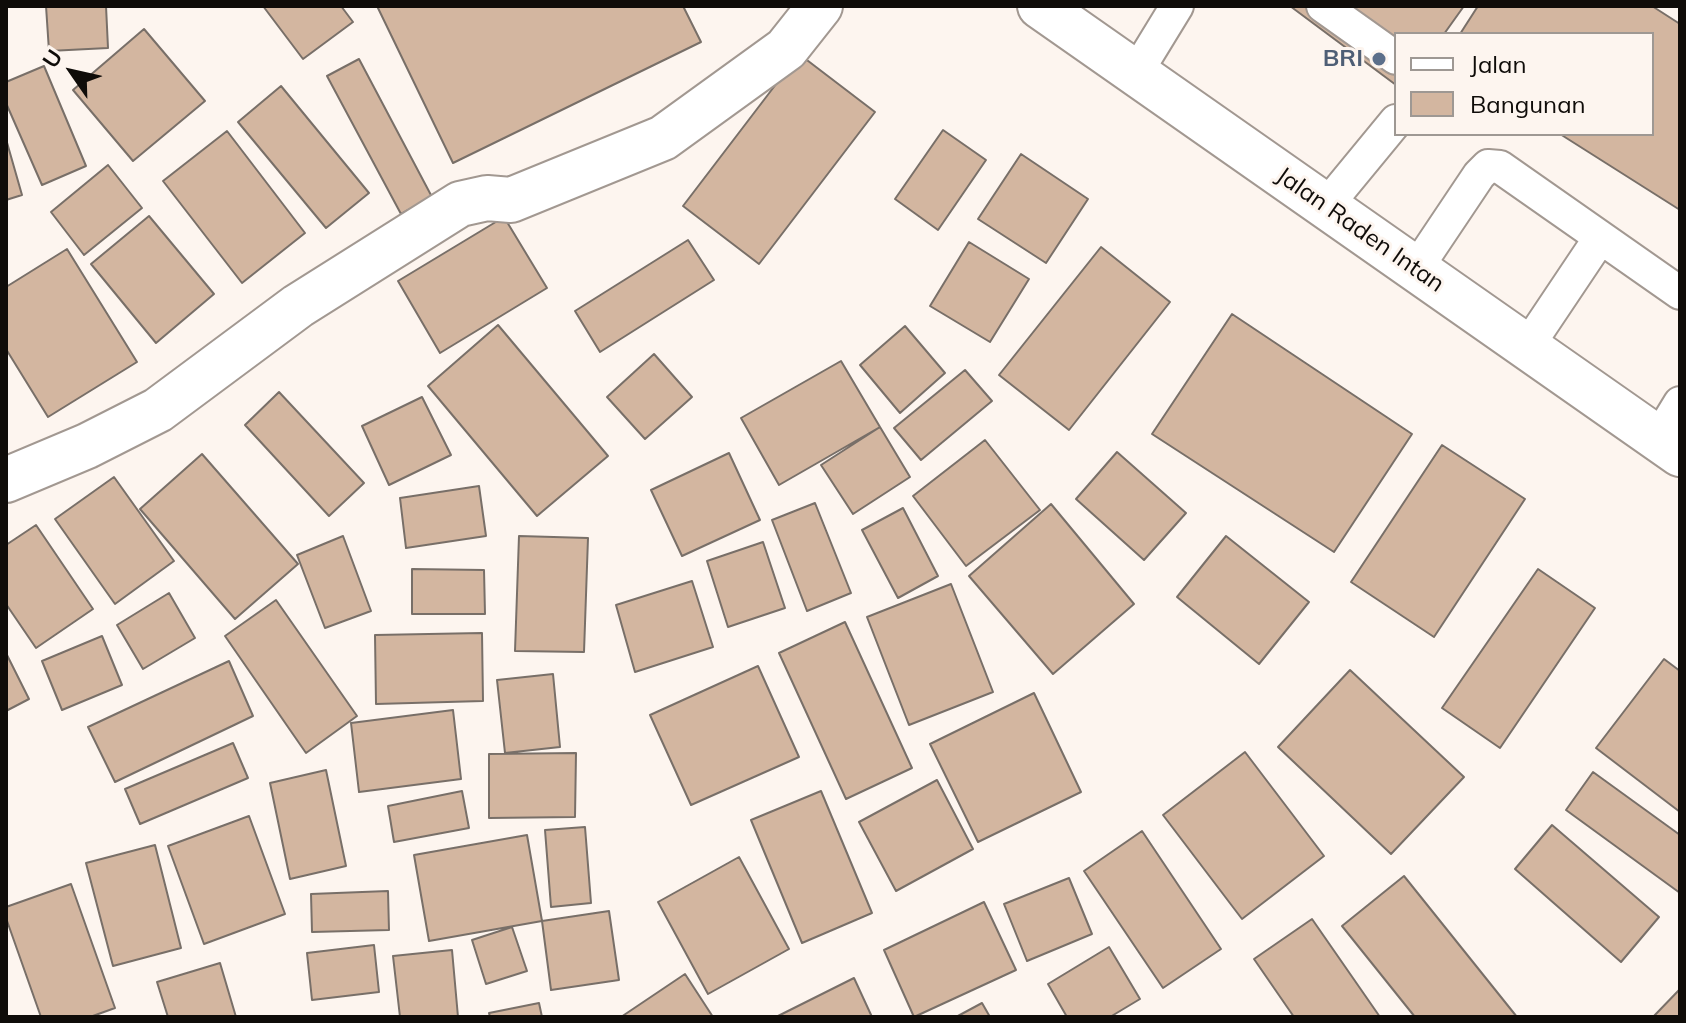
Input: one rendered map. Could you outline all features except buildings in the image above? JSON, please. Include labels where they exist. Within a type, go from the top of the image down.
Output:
[{"type":"street","points":[[6,480],[87,446],[158,410],[298,306],[460,204],[487,198],[511,200],[663,138],[786,49],[820,6]]},
{"type":"street","name":"Jalan Raden Intan","points":[[1040,6],[1527,347],[1673,432]]},
{"type":"lane","points":[[1136,73],[1177,6]]},
{"type":"lane","points":[[1323,6],[1394,57]]},
{"type":"lane","points":[[1326,206],[1394,123]]},
{"type":"lane","points":[[1416,269],[1479,175],[1488,166],[1500,167],[1680,293]]},
{"type":"lane","points":[[1527,347],[1600,238]]},
{"type":"place","name":"BRI","points":[[1379,59]]}]
